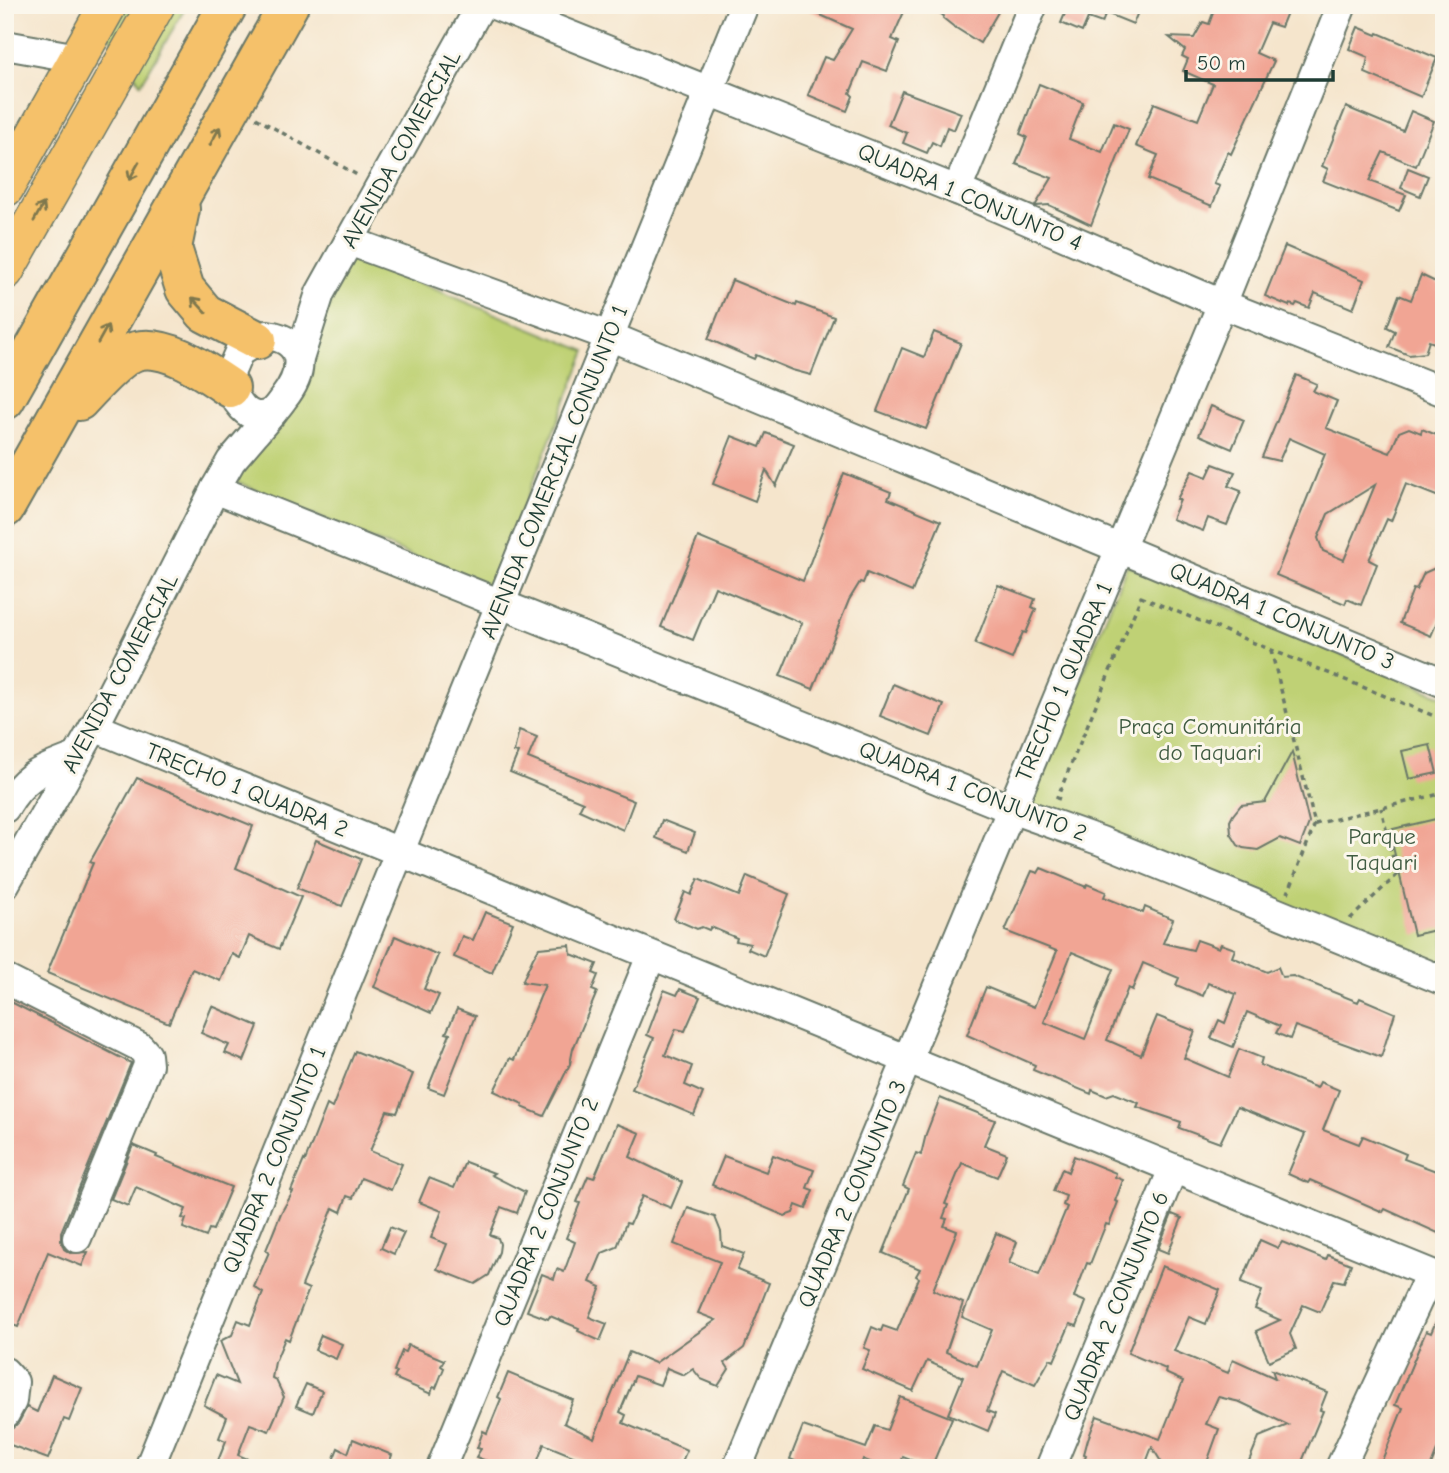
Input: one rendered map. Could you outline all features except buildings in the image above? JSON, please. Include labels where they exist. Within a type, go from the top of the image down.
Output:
[{"type":"highway","points":[[5,400],[228,5]]},
{"type":"highway","points":[[5,508],[289,5]]},
{"type":"highway","points":[[183,193],[172,248],[185,289],[205,313],[262,338]]},
{"type":"highway","points":[[46,436],[105,373],[136,352],[163,352],[194,363],[233,396]]},
{"type":"main road","points":[[5,187],[108,5]]},
{"type":"main road","points":[[5,271],[156,5]]},
{"type":"street","name":"AVENIDA COMERCIAL","points":[[299,359],[320,293],[481,5]]},
{"type":"street","name":"QUADRA 1 CONJUNTO 4","points":[[494,5],[957,190],[1222,304],[1444,392]]},
{"type":"street","name":"AVENIDA COMERCIAL CONJUNTO 1","points":[[399,852],[744,5]]},
{"type":"street","points":[[957,190],[1032,5]]},
{"type":"street","name":"TRECHO 1 QUADRA 1","points":[[908,1060],[1222,304],[1342,5]]},
{"type":"street","points":[[5,45],[78,58]]},
{"type":"street","points":[[5,163],[37,131]]},
{"type":"street","name":"QUADRA 1 CONJUNTO 3","points":[[349,241],[609,336],[1444,683]]},
{"type":"street","name":"AVENIDA COMERCIAL","points":[[262,338],[320,293]]},
{"type":"street","points":[[282,337],[294,349],[299,359],[299,370],[292,388],[273,412],[260,416],[245,411],[233,396],[228,378],[239,352],[262,338],[282,337]]},
{"type":"street","name":"AVENIDA COMERCIAL","points":[[231,461],[233,396]]},
{"type":"street","name":"AVENIDA COMERCIAL","points":[[5,884],[94,727],[215,489],[231,461],[273,412]]},
{"type":"street","name":"QUADRA 1 CONJUNTO 2","points":[[215,489],[1011,809],[1101,841],[1444,981]]},
{"type":"street","name":"TRECHO 1 QUADRA 2","points":[[94,727],[651,956]]},
{"type":"street","points":[[5,808],[15,792],[33,774],[78,756]]},
{"type":"street","name":"QUADRA 2 CONJUNTO 1","points":[[149,1468],[399,852]]},
{"type":"street","name":"QUADRA 2 CONJUNTO 3","points":[[651,956],[908,1060],[737,1468]]},
{"type":"street","name":"QUADRA 2 CONJUNTO 2","points":[[441,1468],[651,956]]},
{"type":"street","points":[[5,979],[141,1047],[148,1055],[148,1065],[77,1238]]},
{"type":"street","points":[[908,1060],[1173,1169]]},
{"type":"street","name":"QUADRA 2 CONJUNTO 6","points":[[1050,1468],[1173,1169],[1437,1277]]},
{"type":"street","points":[[1340,1468],[1437,1277]]},
{"type":"street","points":[[5,1372],[14,1382],[12,1401],[5,1414]]},
{"type":"path","points":[[233,105],[379,188]]},
{"type":"path","points":[[1057,798],[1141,597],[1444,720]]},
{"type":"path","points":[[1271,650],[1315,824],[1288,893]]},
{"type":"path","points":[[1315,824],[1444,793]]},
{"type":"path","points":[[1350,919],[1397,876],[1381,808]]},
{"type":"green space","points":[[88,5],[187,5],[141,84]]},
{"type":"green space","points":[[351,255],[586,351],[490,589],[237,482],[241,461],[307,357]]},
{"type":"green space","name":"Praça Comunitária do Taquari","points":[[1127,565],[1444,697],[1444,973],[1030,805]]},
{"type":"park label","name":"Parque Taquari","points":[[1382,849]]}]
